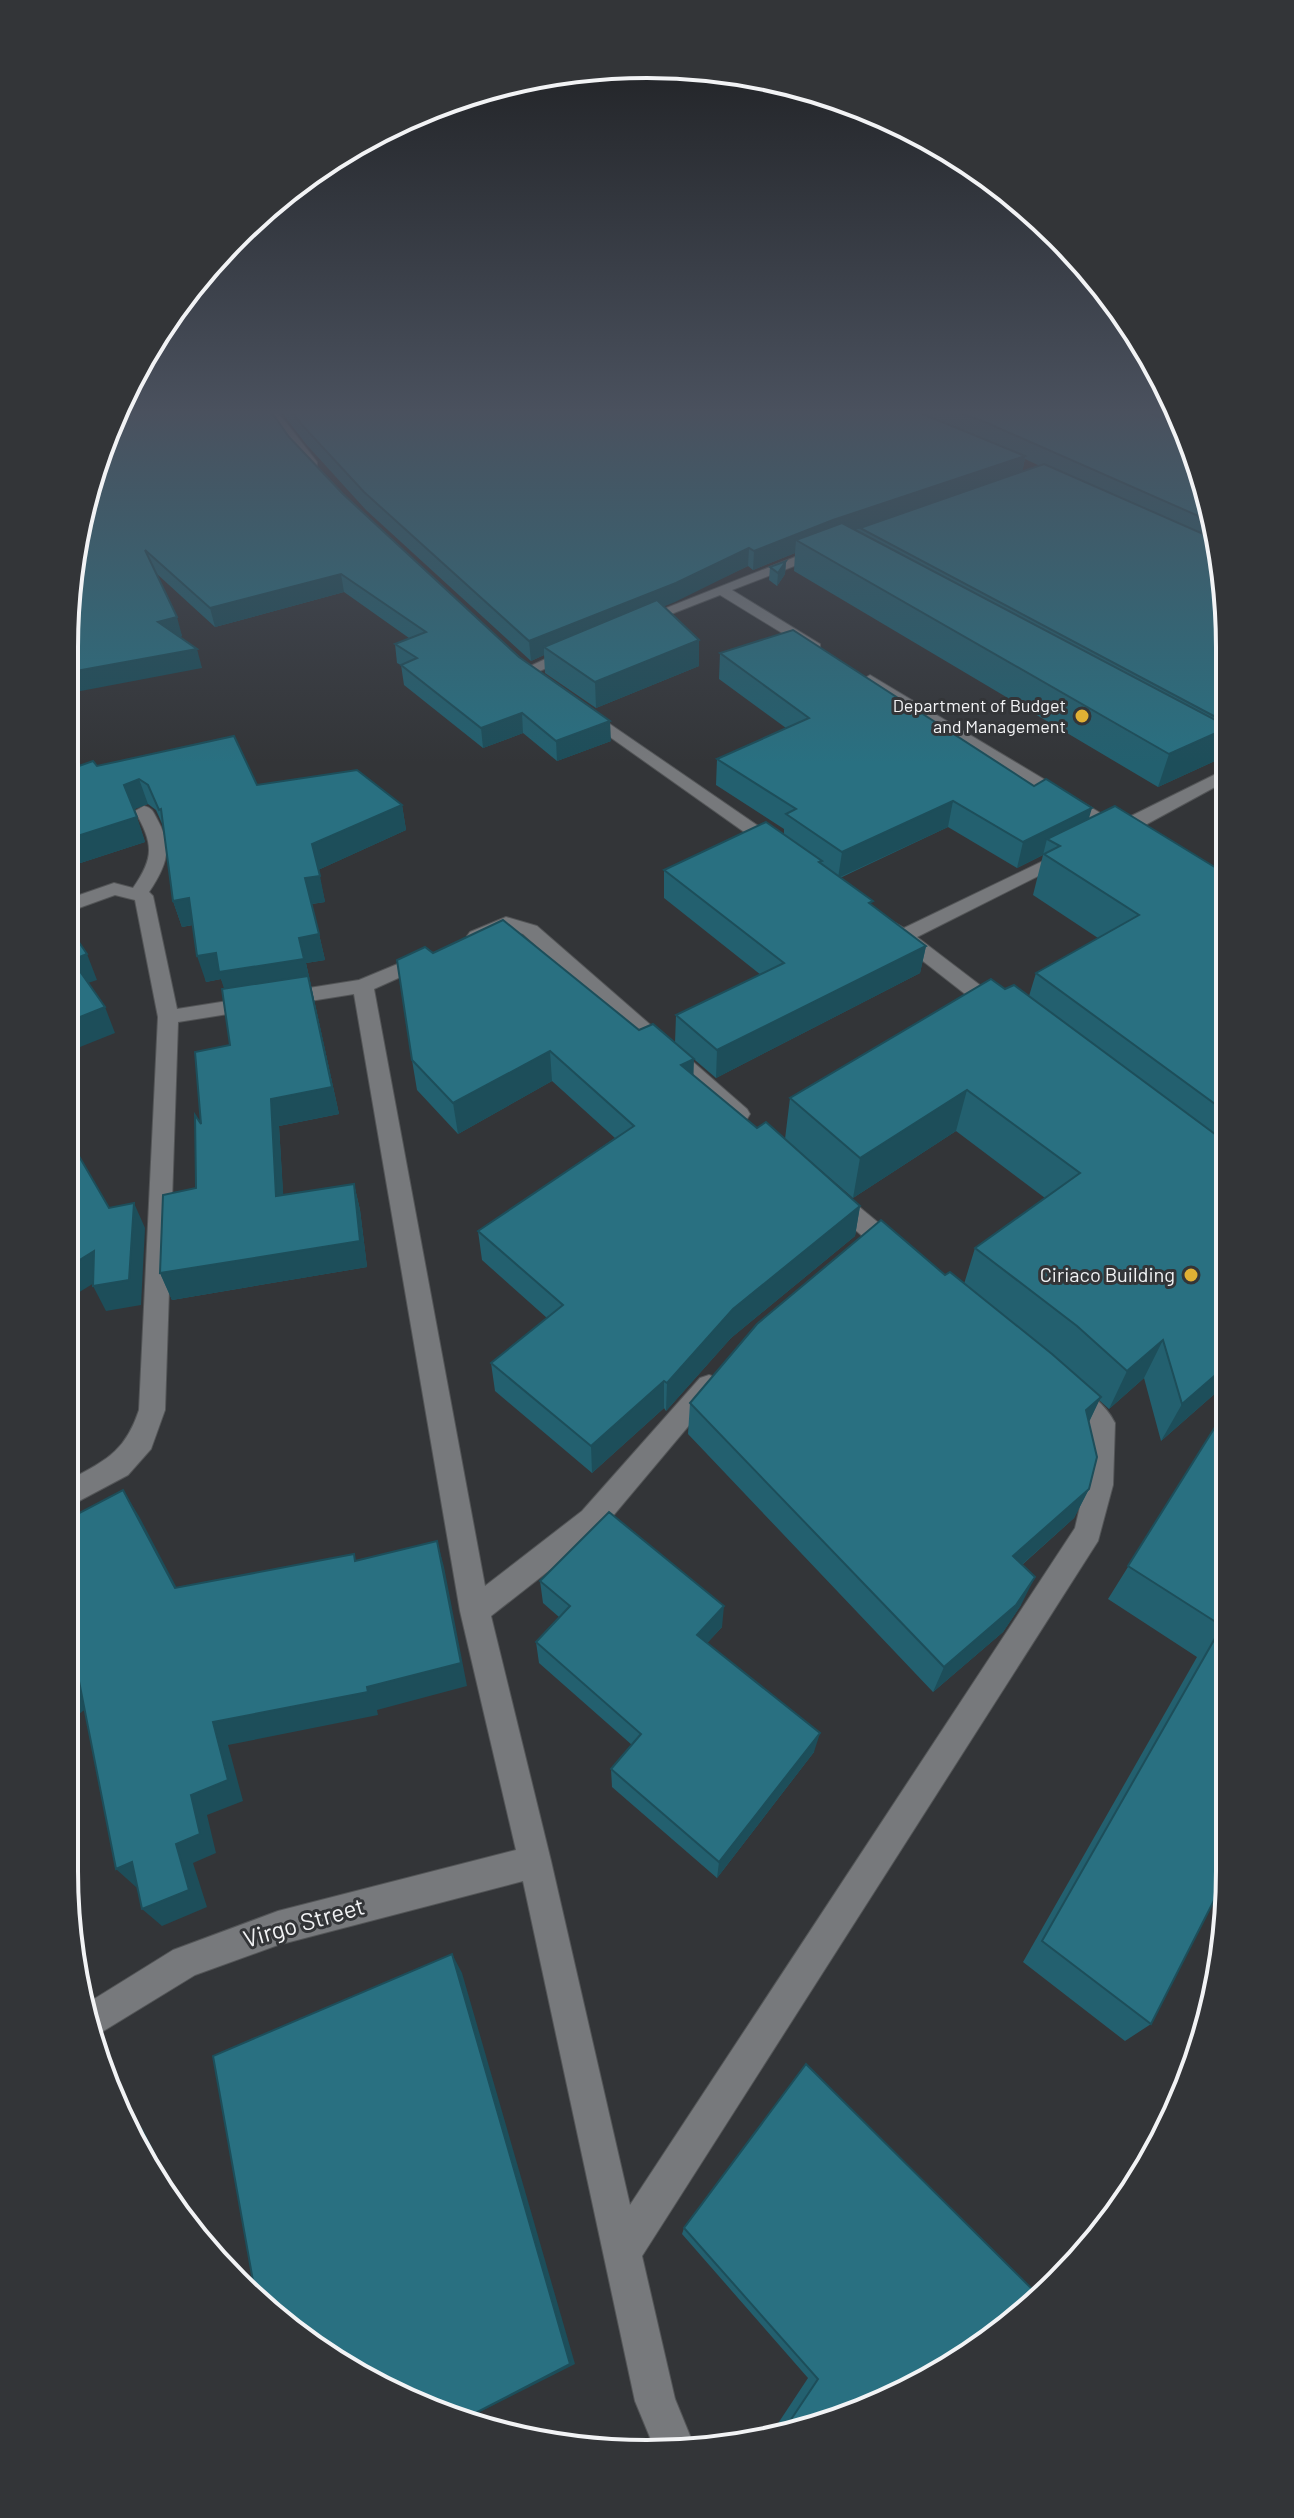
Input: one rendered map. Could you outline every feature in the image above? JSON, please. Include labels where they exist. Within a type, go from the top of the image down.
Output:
[{"type":"street","points":[[617,631],[837,544]]},
{"type":"street","points":[[721,590],[830,656]]},
{"type":"street","points":[[528,671],[592,642]]},
{"type":"street","points":[[857,673],[1137,843]]},
{"type":"street","points":[[566,698],[786,854]]},
{"type":"street","points":[[903,936],[1216,779]]},
{"type":"street","points":[[139,893],[157,867],[162,853],[160,841],[144,811]]},
{"type":"street","points":[[78,902],[114,889],[144,896],[168,1017],[152,1410],[142,1441],[118,1467],[78,1489]]},
{"type":"street","points":[[864,909],[1015,1021]]},
{"type":"street","points":[[168,1017],[363,986],[506,923],[530,930],[757,1130]]},
{"type":"street","points":[[363,986],[475,1611],[535,1861],[655,2401],[672,2439]]},
{"type":"street","points":[[816,1182],[911,1263]]},
{"type":"street","points":[[853,1253],[876,1235]]},
{"type":"street","points":[[475,1611],[592,1520],[723,1370]]},
{"type":"street","points":[[622,2252],[1088,1532],[1099,1485],[1102,1423],[1050,1375]]},
{"type":"street","name":"Virgo Street","points":[[97,2017],[185,1962],[278,1928],[535,1861]]},
{"type":"building","points":[[91,528],[379,528],[519,657],[610,721],[556,741],[522,713],[481,728],[401,665],[417,658],[395,644],[426,632],[341,574],[210,608],[145,550],[177,617],[158,622],[197,649],[78,671],[79,610]]},
{"type":"building","points":[[403,528],[814,528],[754,551],[749,548],[676,583],[529,641]]},
{"type":"building","points":[[830,528],[851,528],[1216,720],[1216,733],[1169,754],[796,540]]},
{"type":"building","points":[[860,528],[1189,528],[1205,535],[1215,610],[1216,717]]},
{"type":"building","points":[[786,561],[778,573],[770,567]]},
{"type":"building","points":[[657,600],[699,640],[595,682],[544,647]]},
{"type":"building","points":[[793,630],[1034,786],[1046,779],[1092,808],[1023,842],[953,801],[842,852],[786,814],[796,809],[717,759],[809,718],[720,653]]},
{"type":"building","points":[[234,736],[257,785],[357,770],[402,805],[312,844],[320,876],[305,878],[319,934],[299,938],[304,959],[219,972],[216,953],[197,956],[189,898],[173,901],[161,809],[148,785],[139,779],[124,785],[137,817],[78,836],[78,766],[93,761],[97,766]]},
{"type":"building","points":[[1115,806],[1216,868],[1216,1105],[1036,973],[1139,915],[1044,854],[1060,846],[1047,839]]},
{"type":"building","points":[[766,822],[822,861],[819,862],[873,901],[869,903],[926,946],[717,1050],[676,1015],[784,963],[664,870]]},
{"type":"building","points":[[503,920],[639,1030],[653,1024],[694,1059],[681,1065],[757,1128],[766,1122],[860,1206],[733,1309],[667,1383],[664,1381],[591,1446],[491,1363],[563,1305],[478,1231],[634,1126],[550,1051],[453,1103],[412,1060],[397,960],[425,947],[433,953]]},
{"type":"building","points":[[78,941],[87,954],[78,958]]},
{"type":"building","points":[[78,969],[105,1007],[78,1018]]},
{"type":"building","points":[[308,976],[332,1087],[271,1099],[276,1196],[354,1184],[360,1241],[160,1273],[163,1195],[196,1188],[195,1115],[201,1124],[195,1052],[230,1045],[222,989]]},
{"type":"building","points":[[991,979],[1005,989],[1014,985],[1216,1135],[1216,1375],[1182,1404],[1163,1340],[1127,1371],[1077,1326],[975,1248],[1080,1173],[967,1090],[860,1158],[790,1098]]},
{"type":"building","points":[[78,1154],[109,1208],[134,1203],[129,1280],[93,1286],[94,1251],[78,1261]]},
{"type":"building","points":[[881,1220],[945,1275],[950,1272],[1052,1354],[1101,1397],[1086,1410],[1097,1457],[1089,1489],[1013,1556],[1035,1577],[1016,1605],[944,1667],[690,1403],[757,1324]]},
{"type":"building","points":[[1216,1426],[1216,1622],[1128,1566]]},
{"type":"building","points":[[123,1490],[175,1588],[354,1554],[355,1561],[437,1541],[461,1663],[367,1687],[368,1692],[213,1722],[228,1780],[191,1795],[200,1834],[176,1844],[189,1890],[142,1909],[132,1862],[116,1869],[78,1676],[78,1514]]},
{"type":"building","points":[[609,1512],[724,1606],[697,1635],[820,1733],[719,1862],[611,1769],[641,1734],[536,1642],[570,1606],[540,1581]]},
{"type":"building","points":[[1216,1636],[1215,1898],[1151,2024],[1042,1941]]},
{"type":"building","points":[[452,1954],[570,2364],[475,2413],[429,2397],[362,2364],[272,2299],[253,2281],[213,2056]]},
{"type":"building","points":[[806,2064],[1032,2289],[993,2322],[932,2364],[865,2397],[789,2422],[818,2379],[684,2228]]},
{"type":"place","name":"Department of Budget and Management","points":[[1082,716]]},
{"type":"place","name":"Ciriaco Building","points":[[1191,1275]]}]
